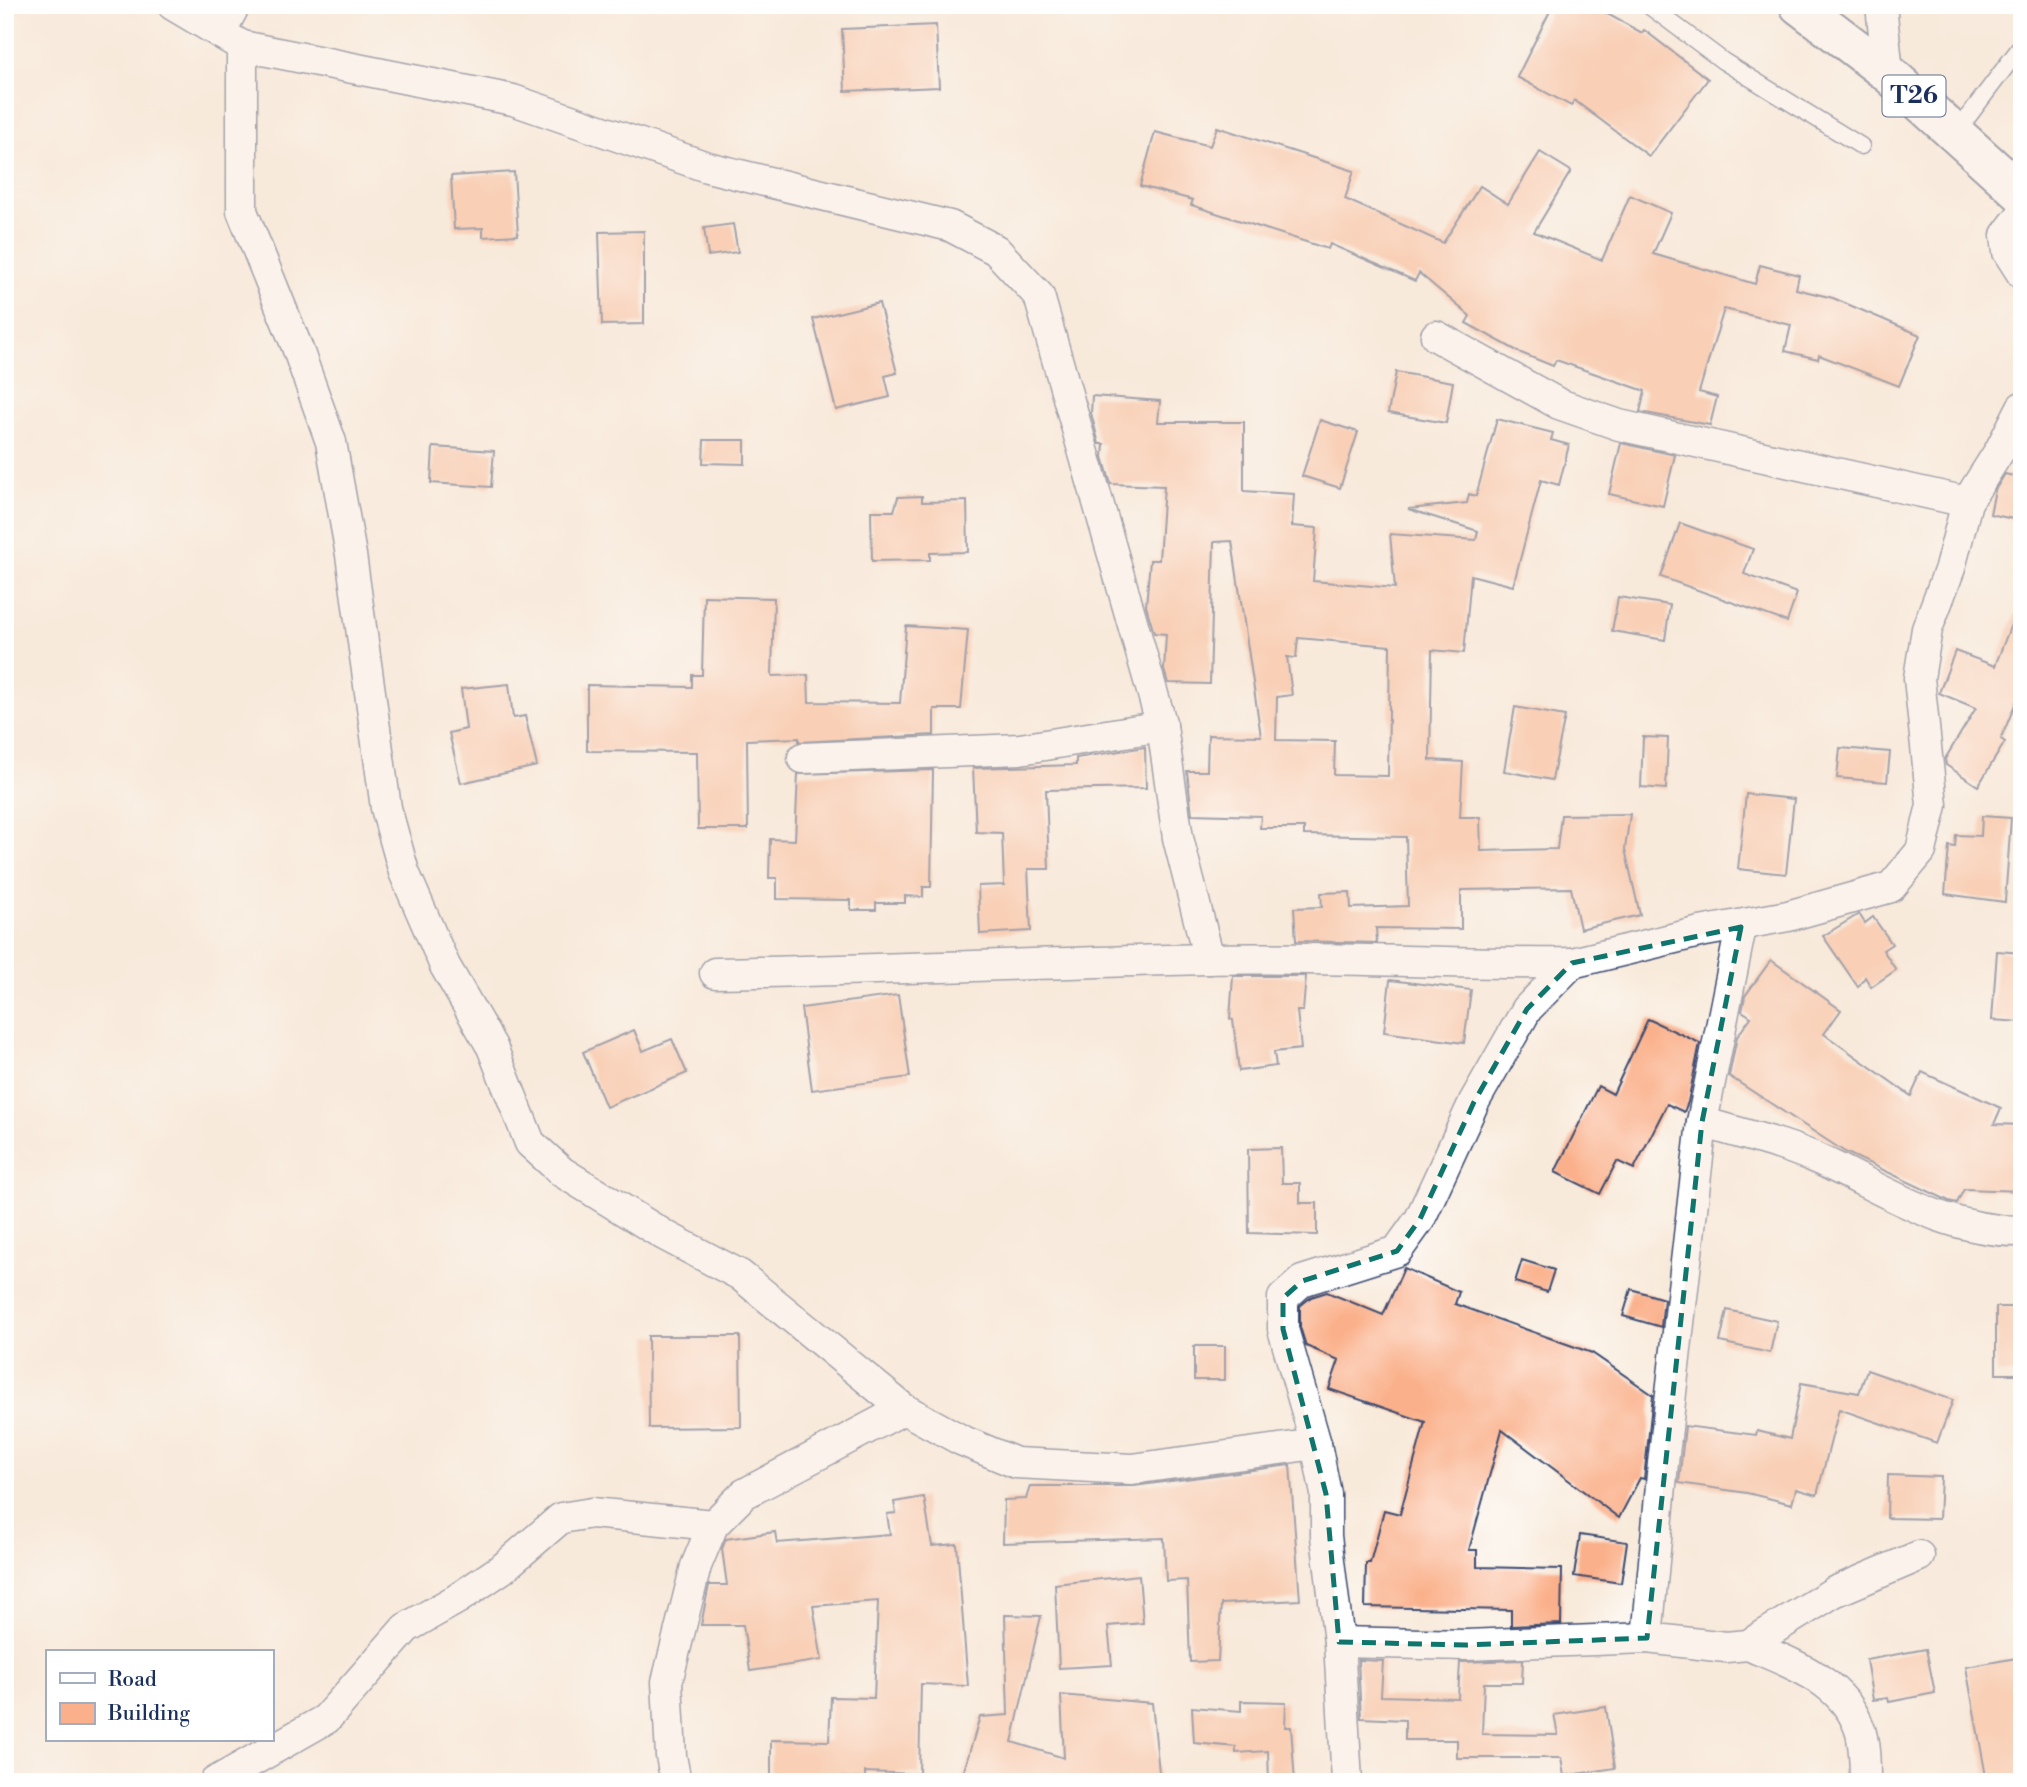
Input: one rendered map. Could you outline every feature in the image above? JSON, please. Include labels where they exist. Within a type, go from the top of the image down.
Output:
[{"type":"highway","name":"T26","points":[[1799,5],[1888,73],[2022,194]]},
{"type":"street","points":[[173,5],[231,39],[513,100],[707,167],[950,226],[996,250],[1039,296],[1162,726],[1178,838],[1209,959]]},
{"type":"street","points":[[235,5],[231,39],[242,211],[297,347],[331,442],[351,555],[386,808],[409,883],[445,966],[492,1046],[530,1143],[562,1172],[664,1235],[740,1275],[904,1409],[961,1440],[1016,1463],[1132,1469],[1317,1444]]},
{"type":"street","points":[[1881,5],[1888,73]]},
{"type":"street","points":[[2022,214],[2006,235],[2008,252],[2022,274]]},
{"type":"street","points":[[1436,336],[1559,404],[1619,425],[1967,502]]},
{"type":"street","points":[[715,973],[940,970],[1209,959],[1466,965],[1572,963],[1700,932],[1741,927],[1891,887],[1921,851],[1932,805],[1919,678],[1927,629],[1950,568],[1967,502],[2000,450],[2022,407]]},
{"type":"street","points":[[803,758],[1020,749],[1162,726]]},
{"type":"street","points":[[1647,1638],[1662,1463],[1702,1122],[1741,927]]},
{"type":"street","points":[[1347,1782],[1339,1642],[1325,1535],[1326,1494],[1317,1444],[1283,1329],[1283,1298],[1302,1281],[1397,1251],[1420,1219],[1474,1102],[1527,1009],[1572,963]]},
{"type":"street","points":[[1702,1122],[1818,1159],[1905,1205],[1990,1232],[2022,1231]]},
{"type":"street","points":[[676,1782],[671,1756],[667,1682],[696,1566],[713,1525],[744,1494],[904,1409]]},
{"type":"street","points":[[215,1782],[326,1719],[405,1628],[457,1600],[503,1568],[561,1518],[592,1513],[713,1525]]},
{"type":"street","points":[[1339,1642],[1466,1645],[1647,1638],[1726,1647],[1748,1645],[1834,1592],[1919,1556]]},
{"type":"street","points":[[1748,1645],[1804,1668],[1840,1695],[1860,1728],[1865,1782]]},
{"type":"lane","points":[[1648,5],[1723,61],[1861,146]]},
{"type":"lane","points":[[1955,134],[2022,45]]},
{"type":"highlighted area","points":[[1741,927],[1702,1122],[1647,1638],[1466,1645],[1339,1642],[1326,1494],[1283,1329],[1283,1298],[1302,1281],[1397,1251],[1420,1219],[1474,1102],[1527,1009],[1572,963]]},
{"type":"building","points":[[1553,5],[1591,5],[1642,33],[1644,30],[1708,79],[1649,156],[1574,100],[1571,106],[1517,77]]},
{"type":"building","points":[[936,25],[939,87],[845,91],[842,29]]},
{"type":"building","points":[[1217,127],[1354,171],[1345,199],[1443,243],[1480,186],[1508,204],[1540,152],[1571,171],[1534,232],[1602,260],[1630,195],[1671,213],[1653,254],[1755,284],[1760,265],[1799,275],[1796,289],[1833,298],[1920,335],[1899,386],[1819,355],[1818,359],[1785,351],[1791,325],[1724,309],[1699,392],[1717,397],[1710,425],[1640,412],[1645,391],[1556,360],[1553,366],[1521,353],[1466,323],[1470,316],[1419,273],[1415,281],[1330,244],[1328,249],[1191,205],[1193,200],[1140,186],[1155,132],[1210,146]]},
{"type":"building","points":[[514,172],[518,235],[483,237],[483,228],[454,229],[451,176]]},
{"type":"building","points":[[733,224],[738,252],[708,256],[704,228]]},
{"type":"building","points":[[644,231],[644,324],[602,325],[599,232]]},
{"type":"building","points":[[879,303],[897,373],[885,376],[890,397],[836,410],[813,319]]},
{"type":"building","points":[[1396,372],[1453,382],[1446,423],[1388,413]]},
{"type":"building","points":[[1092,396],[1160,401],[1158,422],[1244,422],[1244,491],[1294,494],[1292,526],[1317,528],[1313,581],[1395,588],[1390,534],[1476,540],[1478,531],[1408,509],[1467,503],[1469,494],[1476,496],[1497,419],[1553,433],[1551,440],[1569,445],[1559,485],[1541,480],[1513,586],[1471,575],[1464,653],[1432,650],[1430,760],[1463,762],[1460,817],[1480,817],[1481,851],[1557,849],[1561,815],[1630,814],[1625,849],[1640,915],[1580,929],[1571,888],[1461,890],[1461,929],[1376,928],[1377,943],[1296,941],[1294,908],[1322,907],[1321,893],[1350,892],[1351,908],[1408,906],[1406,837],[1304,835],[1304,828],[1260,828],[1261,816],[1192,814],[1187,771],[1207,771],[1208,735],[1261,736],[1232,541],[1214,542],[1210,684],[1168,683],[1164,670],[1166,634],[1154,633],[1146,606],[1150,560],[1159,560],[1164,486],[1111,484],[1103,457],[1104,444],[1099,444],[1091,413]],"holes":[[[1298,638],[1390,646],[1388,776],[1334,775],[1335,741],[1276,740],[1277,697],[1292,695],[1287,657],[1296,658]]]},
{"type":"building","points":[[1320,420],[1358,432],[1340,488],[1302,476]]},
{"type":"building","points":[[704,440],[745,440],[745,464],[703,463]]},
{"type":"building","points":[[1621,443],[1675,455],[1663,506],[1609,494]]},
{"type":"building","points":[[433,447],[494,451],[491,487],[431,483]]},
{"type":"building","points":[[2005,474],[2022,478],[2022,521],[1990,514],[1995,490]]},
{"type":"building","points":[[922,496],[922,502],[967,501],[968,552],[930,553],[930,560],[872,561],[871,511],[894,511],[898,497]]},
{"type":"building","points":[[1680,523],[1753,549],[1744,574],[1797,593],[1787,622],[1661,577]]},
{"type":"building","points":[[704,596],[774,598],[772,676],[808,675],[809,702],[900,703],[906,626],[968,630],[961,709],[934,709],[934,735],[799,742],[799,738],[747,740],[748,829],[698,829],[697,752],[587,751],[587,685],[692,687],[692,675],[702,675]]},
{"type":"building","points":[[1618,597],[1670,605],[1665,640],[1612,631]]},
{"type":"building","points":[[2020,601],[2022,687],[2001,739],[2005,742],[1978,786],[1946,765],[1945,759],[1976,708],[1939,693],[1955,651],[1995,666]]},
{"type":"building","points":[[509,684],[513,718],[525,716],[537,766],[461,783],[449,733],[466,729],[461,689]]},
{"type":"building","points":[[1515,707],[1565,716],[1552,780],[1504,771]]},
{"type":"building","points":[[1643,737],[1668,738],[1666,789],[1641,787]]},
{"type":"building","points":[[1145,747],[1146,788],[1046,790],[1049,869],[1028,869],[1031,931],[980,934],[978,886],[1004,885],[1002,833],[976,832],[973,768],[1076,765],[1076,758]]},
{"type":"building","points":[[1840,748],[1890,752],[1887,782],[1837,778]]},
{"type":"building","points":[[933,770],[931,887],[923,887],[923,897],[905,896],[905,903],[876,903],[876,910],[851,910],[851,900],[777,899],[777,878],[769,878],[770,839],[795,840],[798,774]]},
{"type":"building","points":[[1746,794],[1794,799],[1786,874],[1738,869]]},
{"type":"building","points":[[1982,816],[2011,818],[2005,902],[1945,894],[1949,846],[1955,847],[1956,835],[1981,836]]},
{"type":"building","points":[[1859,914],[1865,923],[1873,917],[1892,944],[1883,950],[1896,970],[1871,987],[1865,977],[1858,987],[1823,936]]},
{"type":"building","points":[[1997,951],[2022,953],[2022,1022],[1992,1020]]},
{"type":"building","points":[[1771,960],[1841,1010],[1824,1034],[1911,1096],[1922,1072],[2001,1108],[1994,1124],[2022,1125],[2022,1191],[1964,1189],[1957,1203],[1949,1201],[1845,1152],[1729,1076],[1737,1037],[1751,1017],[1742,1011],[1745,996]]},
{"type":"building","points":[[1233,976],[1306,976],[1303,1011],[1297,1011],[1301,1049],[1274,1052],[1276,1066],[1239,1071],[1233,1020],[1230,1019]]},
{"type":"building","points":[[1390,980],[1471,990],[1464,1043],[1384,1032]]},
{"type":"building","points":[[898,995],[910,1077],[812,1090],[801,1008]]},
{"type":"building","points":[[1648,1019],[1700,1043],[1688,1102],[1684,1112],[1667,1104],[1634,1169],[1617,1161],[1600,1194],[1555,1172],[1598,1086],[1613,1094]]},
{"type":"building","points":[[634,1030],[643,1051],[672,1039],[687,1073],[606,1107],[583,1052]]},
{"type":"building","points":[[1281,1148],[1282,1183],[1300,1183],[1300,1203],[1317,1203],[1317,1235],[1249,1233],[1248,1149]]},
{"type":"building","points":[[1522,1260],[1554,1270],[1547,1292],[1515,1282]]},
{"type":"building","points":[[1404,1268],[1459,1292],[1455,1304],[1592,1353],[1653,1395],[1644,1479],[1640,1478],[1619,1518],[1502,1430],[1469,1550],[1477,1550],[1477,1567],[1562,1569],[1561,1624],[1511,1626],[1511,1610],[1365,1607],[1366,1563],[1370,1563],[1384,1510],[1400,1514],[1425,1422],[1329,1389],[1339,1360],[1306,1346],[1300,1327],[1300,1306],[1311,1297],[1327,1292],[1383,1315]]},
{"type":"building","points":[[1631,1289],[1664,1299],[1661,1327],[1623,1316]]},
{"type":"building","points":[[1996,1307],[2022,1307],[2022,1374],[1996,1374]]},
{"type":"building","points":[[1727,1310],[1777,1321],[1770,1353],[1720,1342]]},
{"type":"building","points":[[648,1336],[740,1336],[741,1427],[649,1428]]},
{"type":"building","points":[[1194,1346],[1225,1346],[1225,1380],[1194,1380]]},
{"type":"building","points":[[1867,1370],[1953,1400],[1937,1443],[1839,1409],[1817,1495],[1796,1489],[1792,1504],[1747,1493],[1679,1483],[1685,1426],[1756,1435],[1757,1431],[1790,1439],[1801,1383],[1859,1393]]},
{"type":"building","points":[[1290,1465],[1300,1600],[1221,1604],[1218,1661],[1190,1662],[1187,1580],[1166,1581],[1164,1538],[1003,1543],[1004,1500],[1026,1499],[1030,1486],[1134,1486]]},
{"type":"building","points":[[1888,1475],[1941,1477],[1939,1519],[1887,1518]]},
{"type":"building","points":[[924,1497],[932,1546],[957,1544],[968,1686],[921,1684],[919,1774],[865,1772],[865,1778],[823,1777],[823,1782],[771,1782],[771,1740],[829,1741],[831,1697],[874,1698],[878,1601],[813,1606],[822,1660],[750,1671],[743,1625],[701,1625],[709,1585],[727,1585],[722,1549],[726,1539],[775,1532],[777,1543],[890,1534],[887,1514],[896,1513],[894,1502]]},
{"type":"building","points":[[1580,1535],[1627,1542],[1621,1583],[1574,1576]]},
{"type":"building","points":[[1139,1575],[1143,1623],[1108,1626],[1112,1665],[1059,1668],[1055,1584]]},
{"type":"building","points":[[1005,1615],[1041,1616],[1012,1742],[1064,1758],[1061,1695],[1152,1703],[1160,1782],[977,1782],[962,1777],[980,1717],[1008,1715]]},
{"type":"building","points":[[1926,1649],[1935,1693],[1889,1702],[1888,1698],[1873,1700],[1866,1660]]},
{"type":"building","points":[[2022,1657],[2022,1782],[1987,1782],[1966,1667]]},
{"type":"building","points":[[1358,1660],[1383,1661],[1381,1696],[1458,1698],[1460,1662],[1523,1660],[1522,1683],[1484,1683],[1482,1734],[1558,1735],[1554,1715],[1606,1707],[1615,1768],[1564,1776],[1561,1758],[1457,1758],[1457,1740],[1405,1740],[1405,1720],[1361,1718]]},
{"type":"building","points":[[1241,1701],[1286,1702],[1285,1727],[1291,1727],[1295,1782],[1269,1782],[1268,1751],[1236,1753],[1236,1747],[1194,1743],[1192,1707],[1241,1711]]}]
